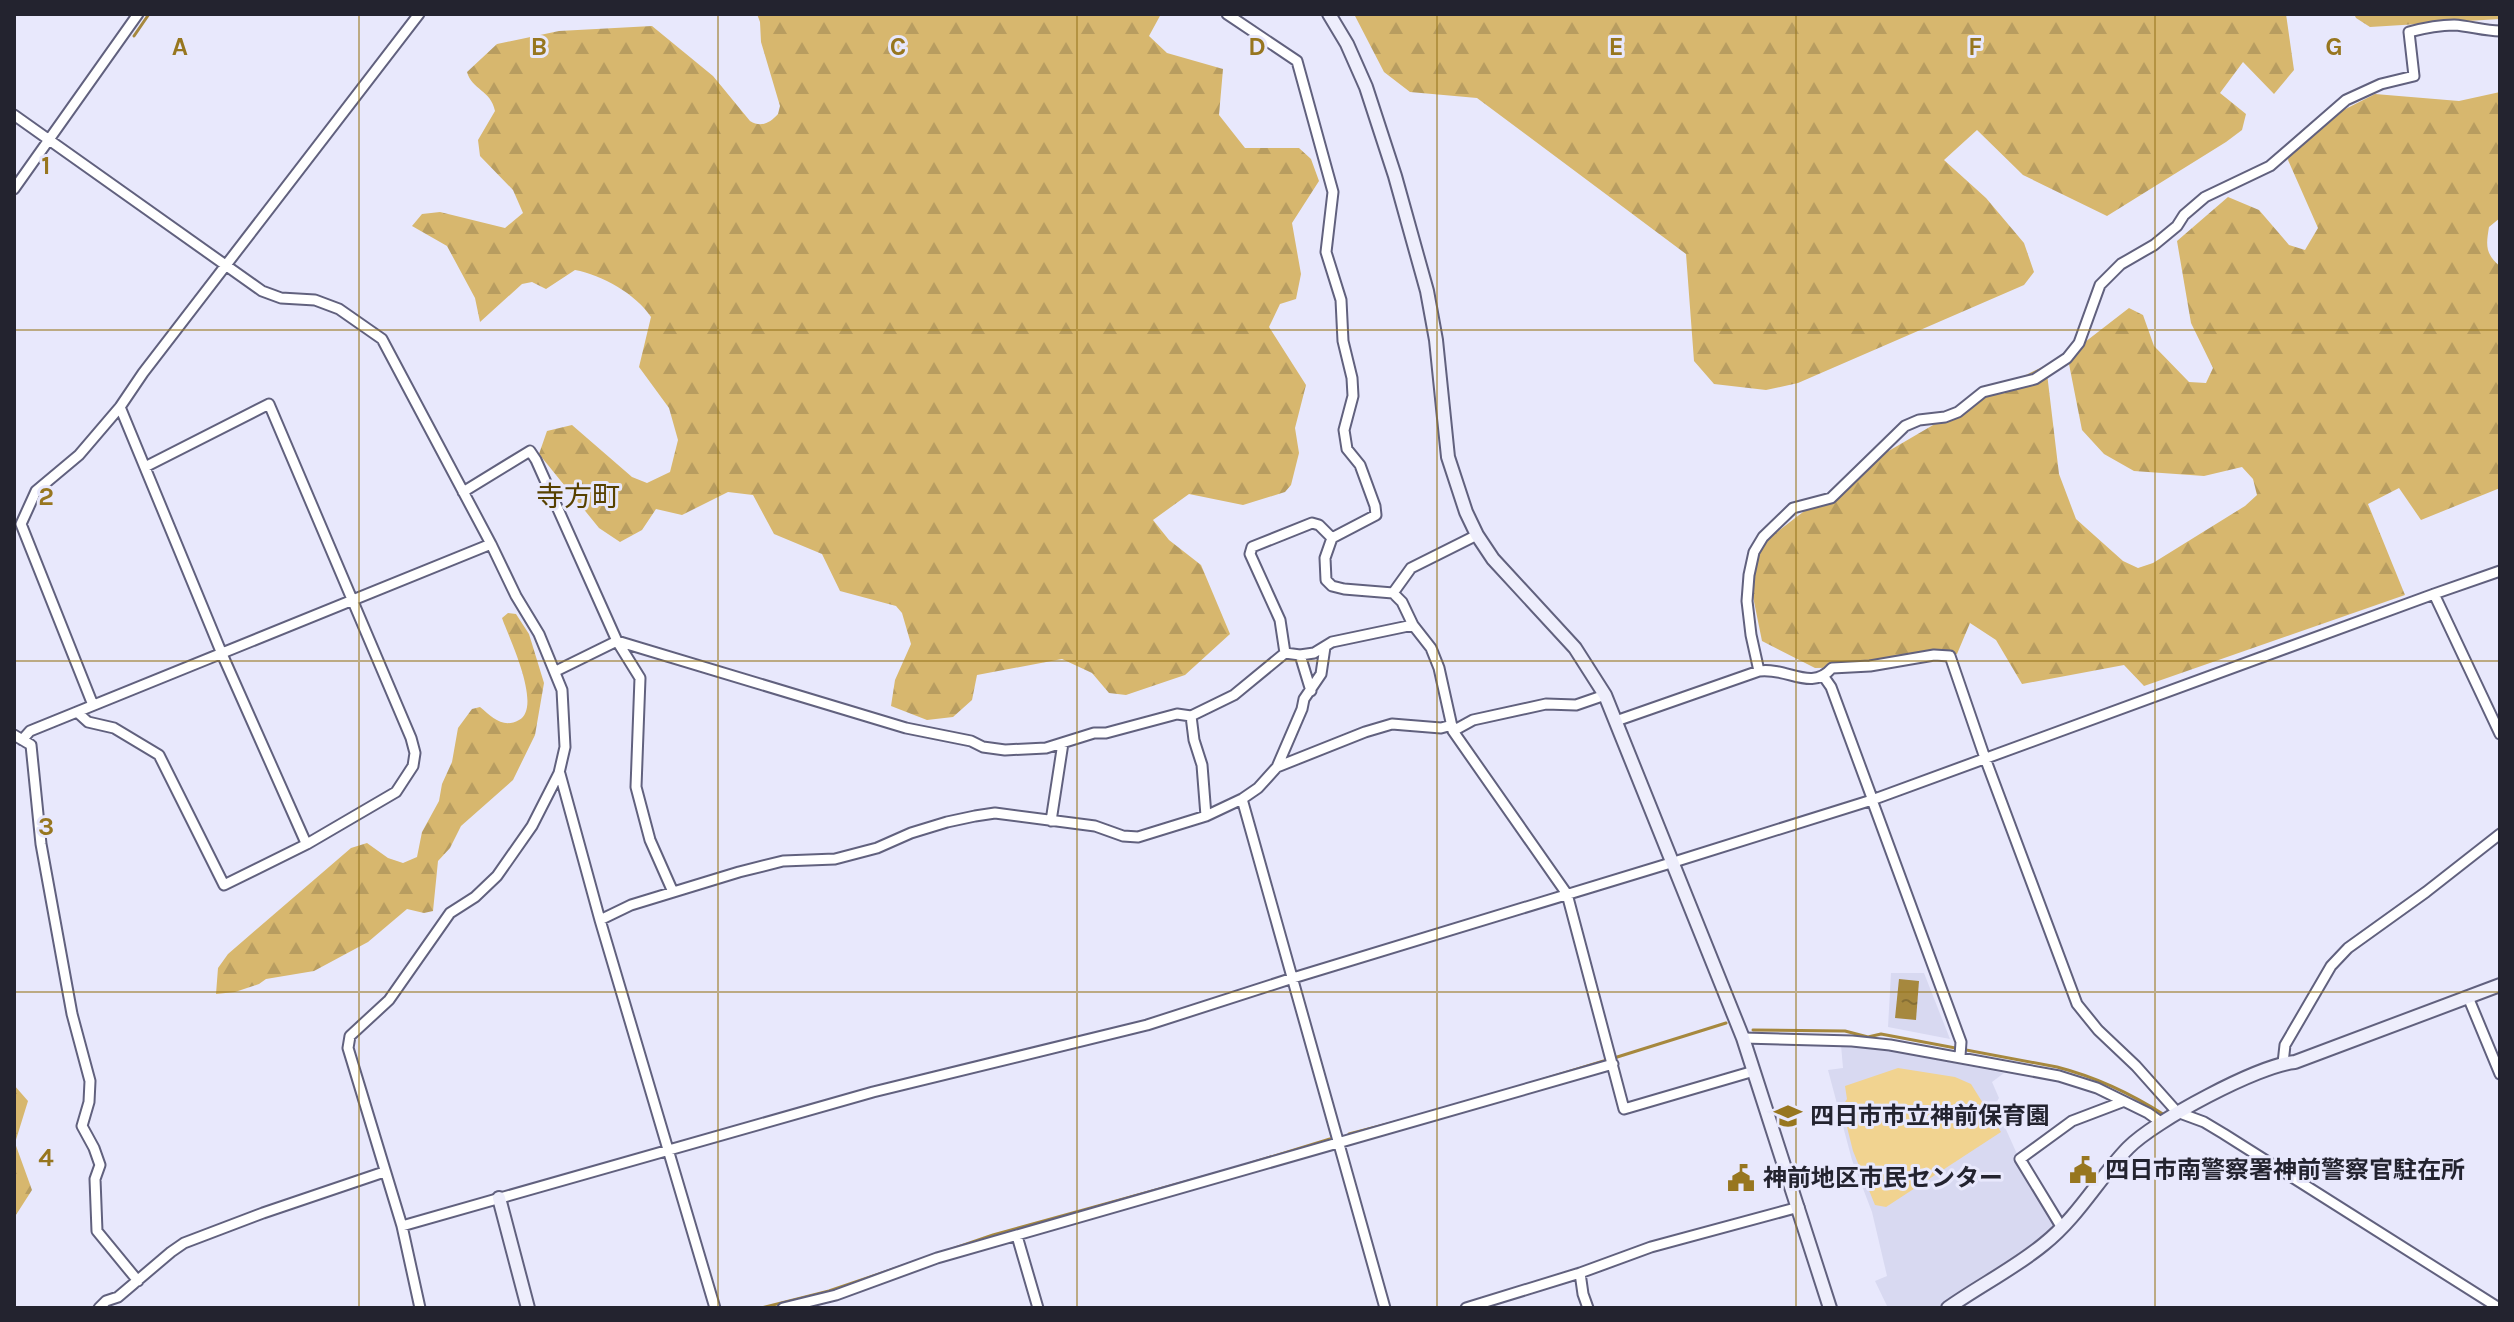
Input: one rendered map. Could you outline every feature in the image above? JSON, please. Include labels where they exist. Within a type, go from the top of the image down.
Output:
[{"type":"street","points":[[14,189],[138,14]]},
{"type":"street","points":[[93,705],[18,532],[36,491],[79,455],[120,407],[419,14]]},
{"type":"street","points":[[1227,14],[1297,61],[1333,192],[1326,252],[1341,300],[1343,341],[1353,396],[1344,430],[1347,449],[1360,465],[1376,515],[1332,538],[1325,558],[1326,580],[1332,586],[1393,593],[1431,648],[1439,668],[1453,728],[1567,894],[1624,1109],[1754,1071]]},
{"type":"street","points":[[1329,14],[1347,44],[1366,87],[1427,291],[1436,340],[1448,457],[1466,512],[1493,559],[1575,648],[1605,695],[1743,1038],[1830,1308]]},
{"type":"street","points":[[1759,671],[1747,601],[1749,575],[1754,552],[1771,526],[1793,508],[1831,498],[1905,426],[1958,412],[1983,392],[2035,379],[2067,358],[2083,334],[2100,285],[2121,264],[2154,245],[2205,197],[2270,166],[2346,100],[2381,84],[2414,76],[2409,32],[2455,25],[2500,31]]},
{"type":"street","points":[[14,115],[262,291],[281,298],[315,300],[339,309],[382,339],[556,671],[562,690],[565,747],[559,773],[532,826],[497,876],[475,897],[450,913],[389,1000],[350,1036],[348,1048],[402,1226],[420,1308]]},
{"type":"street","points":[[77,712],[88,722],[114,728],[159,755],[224,885],[396,792],[413,766],[415,753],[411,738],[269,404],[145,467]]},
{"type":"street","points":[[120,407],[222,654],[306,843]]},
{"type":"street","points":[[463,492],[530,451],[617,641],[640,678],[636,787],[650,840],[673,892]]},
{"type":"street","points":[[1285,653],[1280,620],[1250,554],[1252,547],[1312,523],[1319,525],[1332,538]]},
{"type":"street","points":[[1393,593],[1411,568],[1477,535]]},
{"type":"street","points":[[18,738],[491,544]]},
{"type":"street","points":[[402,1226],[873,1092],[1147,1025],[1674,862],[1872,799],[2500,571]]},
{"type":"street","points":[[2434,594],[2500,734]]},
{"type":"street","points":[[556,671],[617,641],[906,728],[971,741],[983,747],[1005,750],[1046,748],[1094,733],[1106,733],[1177,714],[1191,716],[1234,695],[1285,653],[1314,653],[1332,642],[1413,625]]},
{"type":"street","points":[[600,920],[631,905],[783,861],[835,859],[863,852],[911,833],[975,816],[995,813],[1095,826],[1123,836],[1138,837],[1206,816],[1258,788],[1277,767],[1304,699],[1321,674],[1325,647]]},
{"type":"street","points":[[1300,655],[1311,691]]},
{"type":"street","points":[[1616,721],[1759,671],[1770,670],[1815,680],[1824,677],[1832,668],[1870,666],[1934,655],[1950,656],[2077,1004],[2098,1030],[2136,1066],[2169,1118]]},
{"type":"street","points":[[1824,677],[1831,687],[1961,1042],[1960,1056]]},
{"type":"street","points":[[1277,767],[1392,724],[1453,728],[1473,720],[1546,704],[1576,705],[1605,695]]},
{"type":"street","points":[[1191,716],[1202,765],[1206,816]]},
{"type":"street","points":[[18,738],[31,745],[41,844],[72,1014],[90,1081],[89,1102],[82,1126],[100,1165],[95,1179],[97,1231],[138,1281]]},
{"type":"street","points":[[1051,821],[1063,743]]},
{"type":"street","points":[[559,773],[715,1308]]},
{"type":"street","points":[[1242,799],[1385,1308]]},
{"type":"street","points":[[2283,1063],[2285,1045],[2331,966],[2348,948],[2500,834]]},
{"type":"street","points":[[1948,1308],[2044,1245],[2062,1228],[2128,1147],[2169,1118],[2256,1073],[2295,1062],[2500,985]]},
{"type":"street","points":[[2468,997],[2500,1074]]},
{"type":"street","points":[[1743,1038],[1852,1041],[1960,1056],[1972,1061],[2080,1081],[2148,1113],[2204,1122],[2499,1308]]},
{"type":"street","points":[[783,1308],[836,1295],[937,1258],[1612,1064]]},
{"type":"street","points":[[2062,1228],[2020,1159],[2072,1121],[2122,1102]]},
{"type":"street","points":[[99,1308],[184,1243],[384,1172]]},
{"type":"street","points":[[499,1198],[528,1308]]},
{"type":"street","points":[[1466,1308],[1580,1273],[1651,1247],[1799,1207]]},
{"type":"street","points":[[1017,1236],[1038,1308]]},
{"type":"street","points":[[1580,1273],[1588,1308]]},
{"type":"shaded area","points":[[1891,973],[1924,973],[1950,1039],[1888,1027]]},
{"type":"shaded area","points":[[1841,1045],[1888,1050],[2004,1073],[1992,1082],[1999,1098],[1995,1105],[2017,1154],[2015,1160],[2055,1225],[2034,1243],[1939,1308],[1888,1308],[1875,1281],[1887,1276],[1872,1212],[1852,1160],[1828,1070],[1843,1068]]},
{"type":"shaded area","points":[[1898,1068],[1955,1077],[1971,1084],[2001,1132],[1886,1207],[1875,1205],[1853,1151],[1842,1107],[1847,1099],[1845,1086]]},
{"type":"green space","points":[[757,14],[1161,14],[1149,36],[1167,53],[1223,69],[1219,115],[1245,148],[1299,148],[1311,159],[1319,181],[1292,223],[1301,274],[1296,299],[1280,304],[1269,327],[1306,385],[1295,428],[1299,453],[1291,485],[1285,492],[1243,505],[1189,494],[1153,520],[1169,540],[1201,565],[1230,634],[1185,675],[1126,695],[1109,693],[1092,673],[1062,659],[977,675],[972,700],[953,717],[927,720],[891,706],[895,680],[911,644],[902,613],[896,606],[840,591],[822,554],[774,534],[753,495],[728,492],[682,515],[656,509],[642,530],[620,542],[599,528],[539,454],[547,431],[572,425],[632,477],[647,483],[670,472],[678,440],[669,408],[639,367],[651,317],[637,301],[607,281],[575,270],[546,289],[532,282],[522,284],[480,322],[475,298],[447,246],[412,226],[422,214],[440,212],[505,228],[523,213],[513,190],[480,156],[478,140],[495,111],[490,99],[473,83],[467,72],[497,44],[559,31],[652,26],[713,76],[750,121],[762,124],[778,114],[780,106],[761,42]]},
{"type":"green space","points":[[1354,14],[2286,14],[2294,70],[2274,94],[2243,62],[2220,93],[2246,114],[2242,130],[2107,216],[2023,175],[1977,130],[1944,160],[1986,198],[2024,243],[2034,272],[2024,285],[1798,383],[1766,390],[1714,384],[1694,361],[1686,254],[1477,98],[1410,92],[1384,72]]},
{"type":"green space","points":[[2354,14],[2500,14],[2500,19],[2370,27]]},
{"type":"green space","points":[[2500,92],[2500,218],[2489,227],[2487,244],[2489,253],[2500,266],[2500,488],[2421,520],[2399,488],[2368,504],[2405,595],[2144,686],[2124,665],[2022,684],[1996,640],[1970,623],[1957,654],[1868,667],[1815,668],[1762,641],[1749,577],[1760,545],[1863,466],[1981,397],[2046,365],[2059,474],[2076,519],[2123,561],[2138,568],[2153,563],[2245,506],[2257,495],[2253,479],[2242,467],[2204,476],[2134,471],[2104,454],[2082,430],[2069,364],[2076,349],[2129,308],[2143,315],[2154,346],[2189,382],[2206,383],[2213,368],[2191,323],[2177,241],[2228,197],[2259,210],[2289,245],[2305,250],[2318,228],[2288,160],[2291,144],[2316,124],[2375,94],[2459,101]]},
{"type":"green space","points":[[508,613],[516,614],[529,634],[544,683],[535,735],[513,780],[461,826],[450,848],[438,861],[433,911],[424,913],[407,909],[368,942],[314,971],[266,979],[235,992],[216,994],[218,968],[228,954],[351,848],[367,843],[388,858],[403,863],[417,857],[422,832],[439,801],[442,784],[452,762],[458,728],[472,709],[480,707],[498,721],[508,723],[519,720],[525,713],[526,687],[502,618]]},
{"type":"green space","points":[[14,1085],[28,1101],[15,1143],[32,1190],[14,1218]]},
{"type":"water","points":[[1899,979],[1919,981],[1916,1020],[1895,1018]]},
{"type":"waterway","points":[[134,36],[149,14]]},
{"type":"waterway","points":[[1614,1058],[1726,1023]]},
{"type":"waterway","points":[[1753,1030],[1845,1031],[1868,1037],[1881,1034],[2057,1067],[2113,1087],[2166,1116]]},
{"type":"waterway","points":[[1541,1080],[1607,1060]]},
{"type":"waterway","points":[[1349,1134],[1399,1121]]},
{"type":"waterway","points":[[1251,1163],[1330,1139]]},
{"type":"waterway","points":[[761,1308],[829,1291],[993,1235],[1221,1172]]},
{"type":"place","name":"四日市市立神前保育園","points":[[1788,1116]]},
{"type":"place","name":"四日市南警察署神前警察官駐在所","points":[[2083,1170]]},
{"type":"place","name":"神前地区市民センター","points":[[1741,1178]]},
{"type":"district","name":"寺方町","points":[[578,496]]}]
